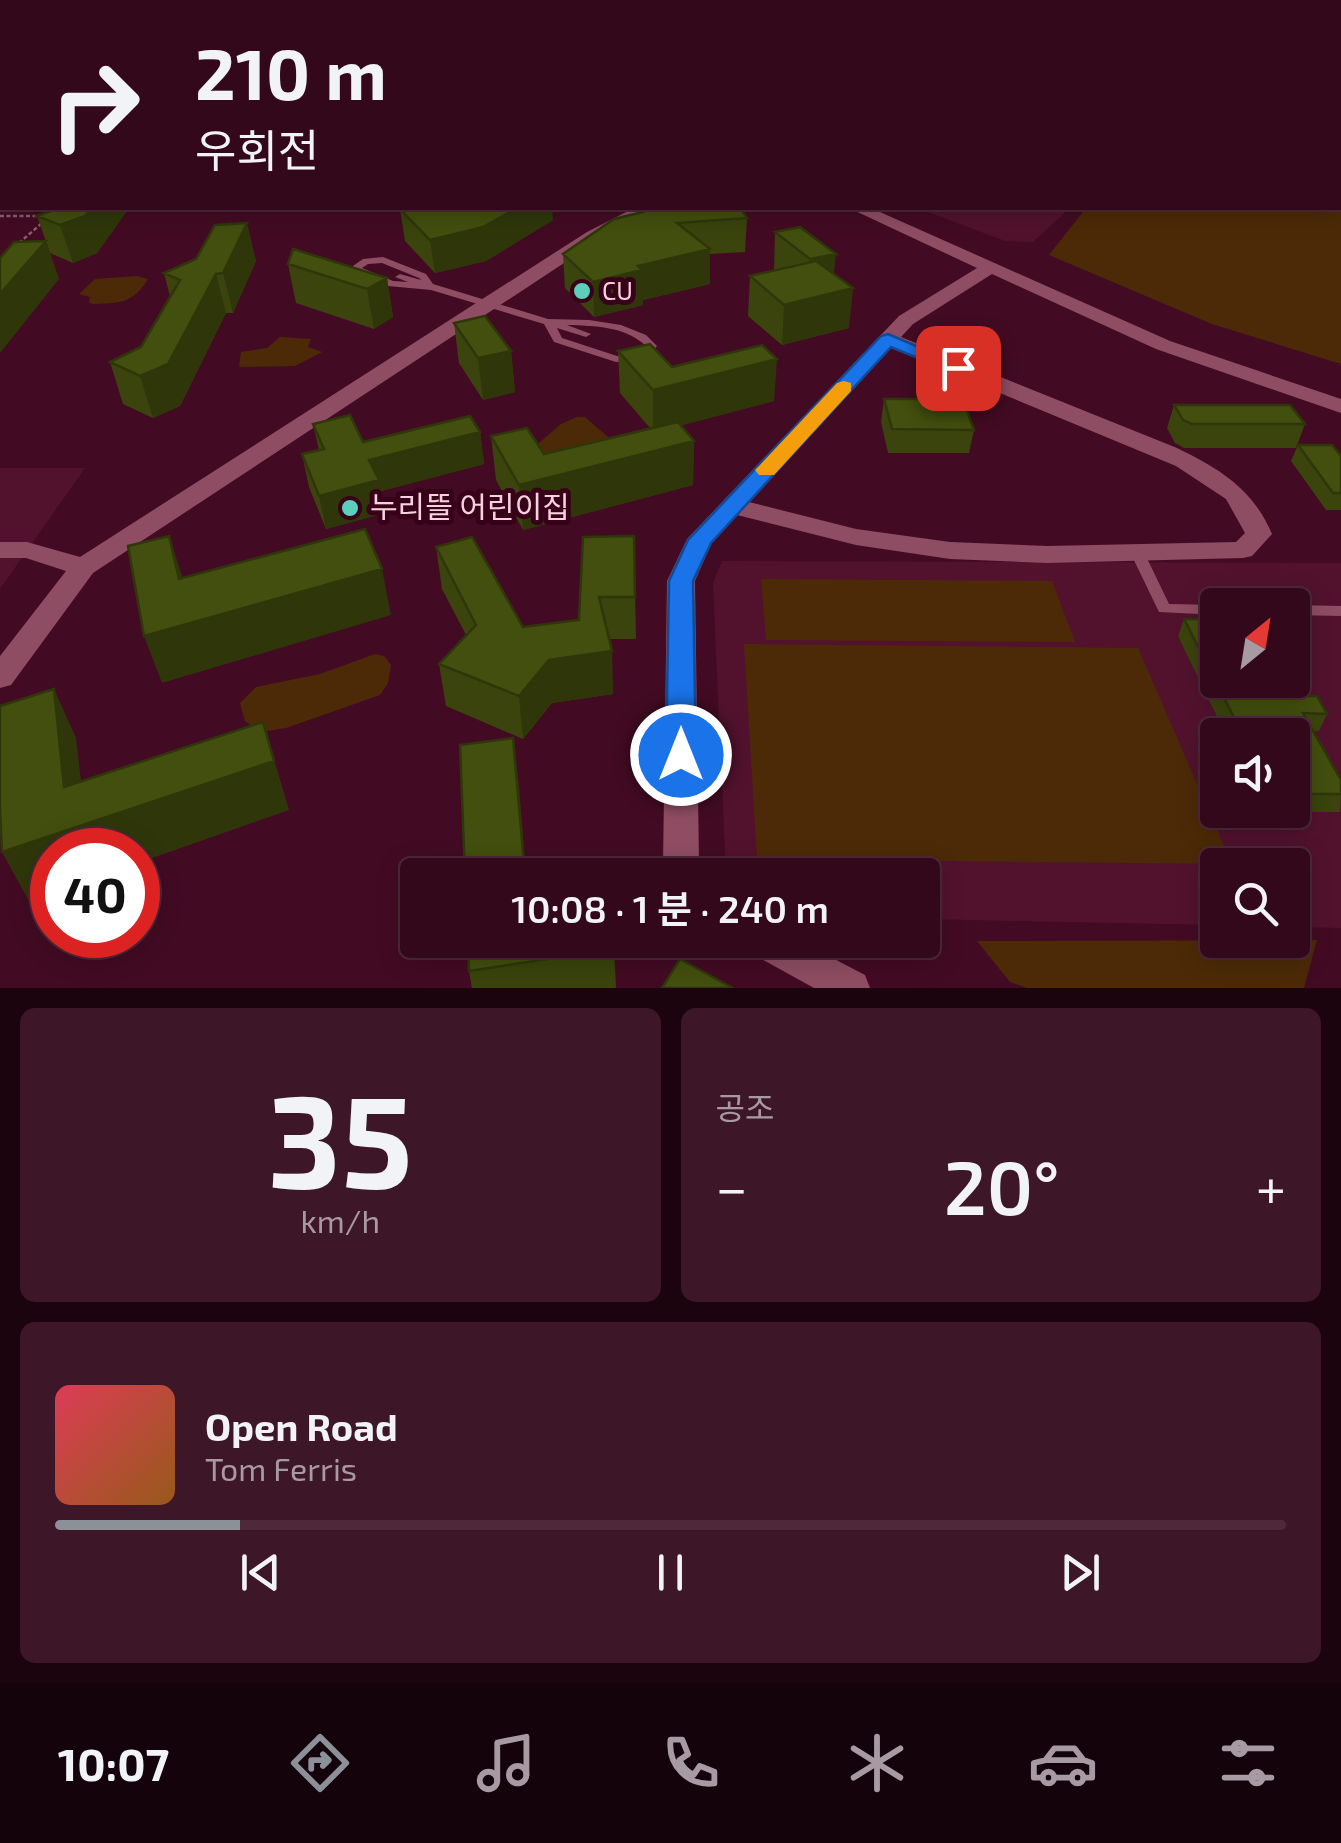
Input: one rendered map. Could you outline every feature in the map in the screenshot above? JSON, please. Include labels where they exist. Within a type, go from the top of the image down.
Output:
[{"type":"street","points":[[0,677],[83,566],[593,236],[642,210]]},
{"type":"street","points":[[862,210],[1163,345],[1341,406]]},
{"type":"street","points":[[681,858],[681,581],[700,540],[906,320],[990,267]]},
{"type":"street","points":[[734,506],[797,525],[892,544],[982,553],[1244,550],[1259,534],[1250,506],[1211,474],[888,340]]},
{"type":"street","points":[[0,550],[27,550],[83,566]]},
{"type":"street","points":[[795,958],[851,988]]},
{"type":"lane","points":[[382,260],[423,276],[430,287],[412,288],[374,280],[356,268],[366,261],[382,260]]},
{"type":"lane","points":[[400,276],[586,334]]},
{"type":"lane","points":[[548,322],[597,323],[640,336],[652,346],[640,358],[616,358],[558,340],[548,322]]},
{"type":"lane","points":[[1137,552],[1164,609],[1200,610]]},
{"type":"lane","points":[[1310,610],[1341,610]]},
{"type":"path","points":[[0,216],[49,216],[12,249]]},
{"type":"shaded area","points":[[922,210],[1068,210],[1033,242],[1005,241]]},
{"type":"shaded area","points":[[1084,210],[1341,210],[1341,364],[1212,324],[1049,255]]},
{"type":"shaded area","points":[[95,279],[148,279],[126,300],[94,304],[89,303],[90,297],[79,294]]},
{"type":"shaded area","points":[[280,337],[311,339],[308,347],[322,352],[295,366],[239,367],[241,352],[267,348]]},
{"type":"shaded area","points":[[585,417],[609,438],[556,465],[532,449],[561,424]]},
{"type":"shaded area","points":[[0,468],[85,468],[0,589]]},
{"type":"shaded area","points":[[722,561],[1341,563],[1341,928],[1310,927],[1310,848],[1200,848],[1200,925],[940,919],[940,858],[725,858],[713,583]]},
{"type":"shaded area","points":[[761,579],[1052,581],[1075,642],[766,640]]},
{"type":"shaded area","points":[[744,644],[1138,648],[1200,790],[1200,828],[1216,828],[1225,848],[1200,848],[1200,864],[757,858]]},
{"type":"shaded area","points":[[375,654],[384,656],[391,665],[388,683],[380,695],[286,728],[260,732],[245,721],[240,703],[256,687],[320,674]]},
{"type":"shaded area","points":[[1200,940],[1200,958],[1310,958],[1310,940],[1317,940],[1304,988],[1027,988],[1010,982],[977,941]]},
{"type":"building","points":[[54,210],[90,210],[85,216],[60,225],[37,216]]},
{"type":"building","points":[[401,210],[513,210],[483,227],[430,240]]},
{"type":"building","points":[[741,210],[747,218],[677,223],[710,249],[638,266],[642,270],[593,282],[563,254],[614,219],[643,212]]},
{"type":"building","points":[[247,223],[223,273],[216,274],[168,364],[140,376],[110,362],[141,347],[180,280],[164,273],[196,259],[215,225]]},
{"type":"building","points":[[800,227],[836,254],[810,259],[775,232]]},
{"type":"building","points":[[46,241],[0,294],[0,258],[14,242]]},
{"type":"building","points":[[293,249],[387,278],[367,289],[288,264]]},
{"type":"building","points":[[816,261],[853,288],[784,305],[750,276]]},
{"type":"building","points":[[485,316],[511,351],[478,358],[454,323]]},
{"type":"building","points":[[650,344],[672,367],[762,345],[777,359],[653,390],[618,351]]},
{"type":"building","points":[[884,399],[963,399],[974,430],[892,429]]},
{"type":"building","points":[[1174,405],[1290,405],[1305,424],[1192,424],[1183,420]]},
{"type":"building","points":[[350,415],[363,442],[470,416],[480,432],[369,460],[379,480],[319,496],[302,454],[324,449],[313,424]]},
{"type":"building","points":[[678,422],[694,441],[519,485],[491,436],[527,428],[544,454]]},
{"type":"building","points":[[1298,445],[1332,445],[1341,456],[1341,493],[1333,493]]},
{"type":"building","points":[[365,529],[382,569],[144,636],[128,546],[169,536],[179,579]]},
{"type":"building","points":[[634,536],[635,597],[599,597],[612,651],[549,660],[519,696],[439,664],[476,625],[436,547],[472,537],[523,627],[579,620],[583,537]]},
{"type":"building","points":[[1184,619],[1200,619],[1200,650]]},
{"type":"building","points":[[54,689],[64,787],[263,722],[274,761],[74,828],[30,828],[30,843],[2,852],[0,706]]},
{"type":"building","points":[[1317,696],[1327,714],[1303,713],[1306,718],[1234,718],[1224,698]]},
{"type":"building","points":[[1310,725],[1341,780],[1341,794],[1310,794]]},
{"type":"building","points":[[513,738],[524,858],[464,858],[460,745]]},
{"type":"building","points":[[469,958],[555,958],[469,971]]},
{"type":"building","points":[[680,959],[733,988],[662,988]]},
{"type":"slow traffic","points":[[767,470],[844,387]]},
{"type":"place","name":"CU","points":[[582,291]]},
{"type":"place","name":"누리뜰 어린이집","points":[[350,508]]},
{"type":"route","points":[[681,755],[681,581],[700,540],[888,340],[958,368]]}]
